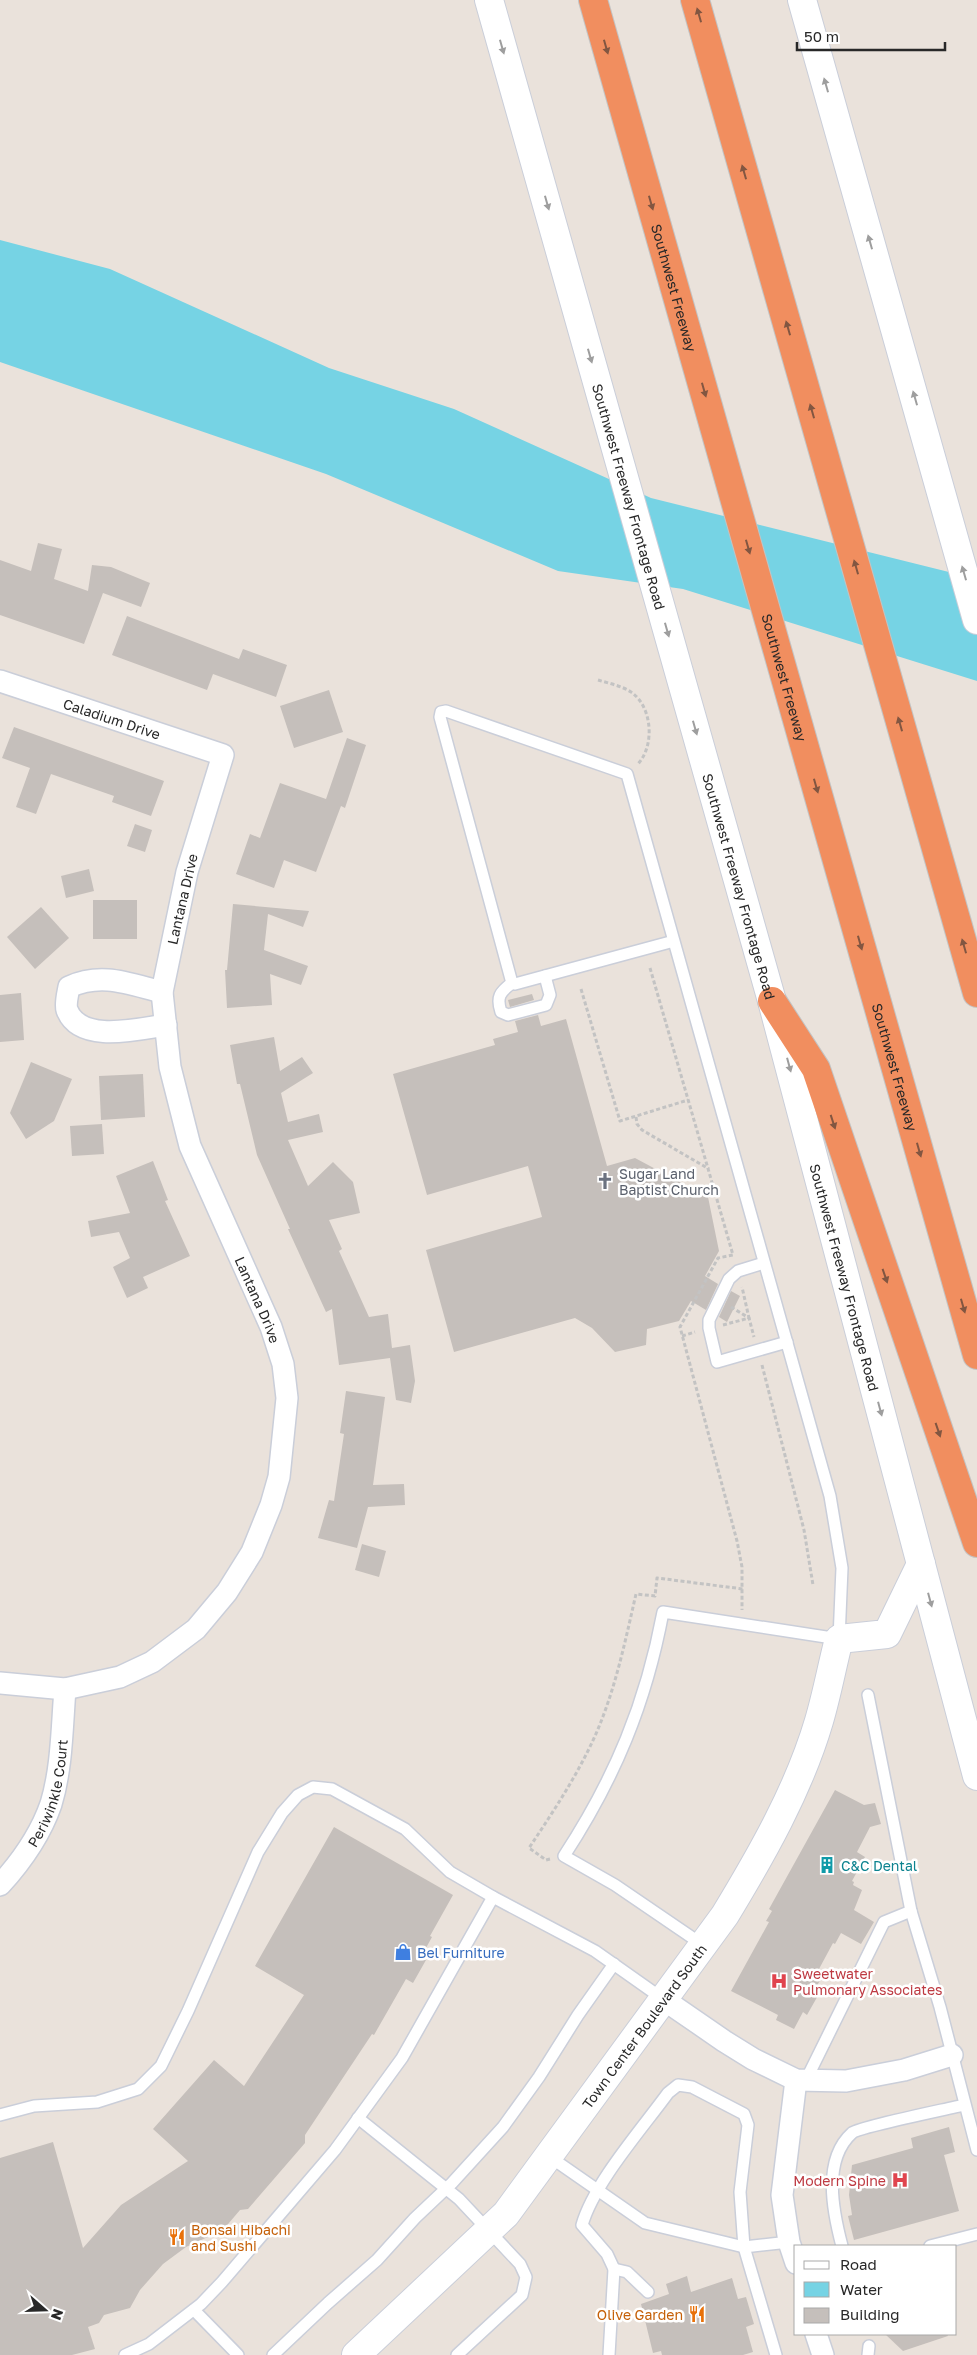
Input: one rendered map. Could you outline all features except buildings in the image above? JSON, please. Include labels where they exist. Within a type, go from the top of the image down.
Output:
[{"type":"highway","name":"Southwest Freeway","points":[[593,0],[977,1355]]},
{"type":"highway","points":[[695,0],[977,993]]},
{"type":"highway","points":[[772,1001],[816,1069],[977,1543]]},
{"type":"main road","name":"Southwest Freeway Frontage Road","points":[[489,0],[772,1001],[977,1776]]},
{"type":"main road","points":[[802,0],[977,620]]},
{"type":"main road","points":[[839,1639],[888,1634],[921,1564]]},
{"type":"main road","name":"Town Center Boulevard South","points":[[362,2353],[506,2214],[725,1915],[754,1868],[794,1784],[819,1721],[839,1639]]},
{"type":"street","name":"Caladium Drive","points":[[0,681],[223,755]]},
{"type":"street","name":"Lantana Drive","points":[[0,1683],[65,1690],[120,1677],[152,1662],[196,1629],[227,1592],[252,1552],[271,1505],[279,1477],[287,1398],[283,1364],[271,1327],[190,1146],[170,1067],[162,992],[187,872],[223,755]]},
{"type":"street","points":[[162,992],[104,978],[84,980],[69,987],[66,1009],[76,1023],[98,1032],[166,1026]]},
{"type":"street","name":"Periwinkle Court","points":[[0,1885],[15,1868],[33,1840],[50,1804],[58,1763],[65,1690]]},
{"type":"street","points":[[663,1999],[731,2046],[801,2080],[846,2081],[904,2070],[952,2055]]},
{"type":"street","points":[[794,2257],[789,2242],[782,2195],[801,2080]]},
{"type":"street","points":[[816,2335],[823,2355]]},
{"type":"lane","points":[[512,983],[440,717],[441,712],[446,711],[627,774],[830,1496],[838,1533],[842,1568],[839,1639],[664,1612],[650,1673],[636,1719],[616,1765],[564,1856],[632,1896],[702,1945]]},
{"type":"lane","points":[[545,976],[550,995],[546,1005],[508,1014],[500,1012],[497,1002],[500,992],[512,983],[515,984],[674,941]]},
{"type":"lane","points":[[764,1262],[738,1271],[729,1279],[709,1320],[717,1362],[787,1342]]},
{"type":"lane","points":[[868,1695],[911,1911],[977,2150]]},
{"type":"lane","points":[[0,2115],[34,2106],[96,2102],[138,2089],[161,2066],[188,2011],[258,1852],[298,1795],[314,1787],[332,1789],[405,1829],[450,1872],[595,1951],[663,1999]]},
{"type":"lane","points":[[125,2355],[149,2344],[194,2310],[222,2282],[335,2150],[402,2058],[493,1897]]},
{"type":"lane","points":[[801,2080],[884,1922],[911,1911]]},
{"type":"lane","points":[[274,2355],[328,2303],[377,2260],[503,2127],[539,2077],[578,2015],[614,1964]]},
{"type":"lane","points":[[609,2355],[614,2270],[607,2254],[582,2225],[587,2209],[598,2190],[668,2093],[678,2085],[692,2087],[744,2114],[748,2125],[740,2192],[744,2247],[776,2355]]},
{"type":"lane","points":[[842,2245],[835,2220],[833,2180],[838,2154],[853,2132],[964,2105]]},
{"type":"lane","points":[[358,2118],[447,2188],[490,2230],[520,2264],[526,2277],[522,2295],[456,2355]]},
{"type":"lane","points":[[550,2156],[645,2223],[744,2247],[789,2242]]},
{"type":"lane","points":[[934,2245],[977,2234]]},
{"type":"lane","points":[[614,2270],[627,2272],[648,2292]]},
{"type":"lane","points":[[194,2310],[238,2355]]},
{"type":"path","points":[[598,680],[630,691],[642,702],[649,725],[648,743],[641,761],[627,774]]},
{"type":"path","points":[[581,988],[620,1121],[636,1118],[661,1107],[688,1100]]},
{"type":"path","points":[[636,1118],[642,1130],[709,1169]]},
{"type":"path","points":[[698,1288],[749,1318],[804,1530],[814,1585]]},
{"type":"path","points":[[564,1856],[546,1860],[529,1848],[562,1798],[595,1735],[612,1691],[636,1594],[656,1596],[657,1578],[743,1589]]},
{"type":"water","points":[[0,240],[110,269],[329,368],[454,409],[651,498],[977,579],[977,681],[683,589],[558,571],[326,474],[0,362]]},
{"type":"place","name":"Sugar Land Baptist Church","points":[[605,1181]]},
{"type":"place","name":"C&C Dental","points":[[827,1865]]},
{"type":"place","name":"Bel Furniture","points":[[403,1952]]},
{"type":"place","name":"Sweetwater Pulmonary Associates","points":[[779,1981]]},
{"type":"place","name":"Modern Spine","points":[[900,2180]]},
{"type":"place","name":"Bonsai Hibachi and Sushi","points":[[177,2237]]},
{"type":"place","name":"Olive Garden","points":[[697,2314]]}]
